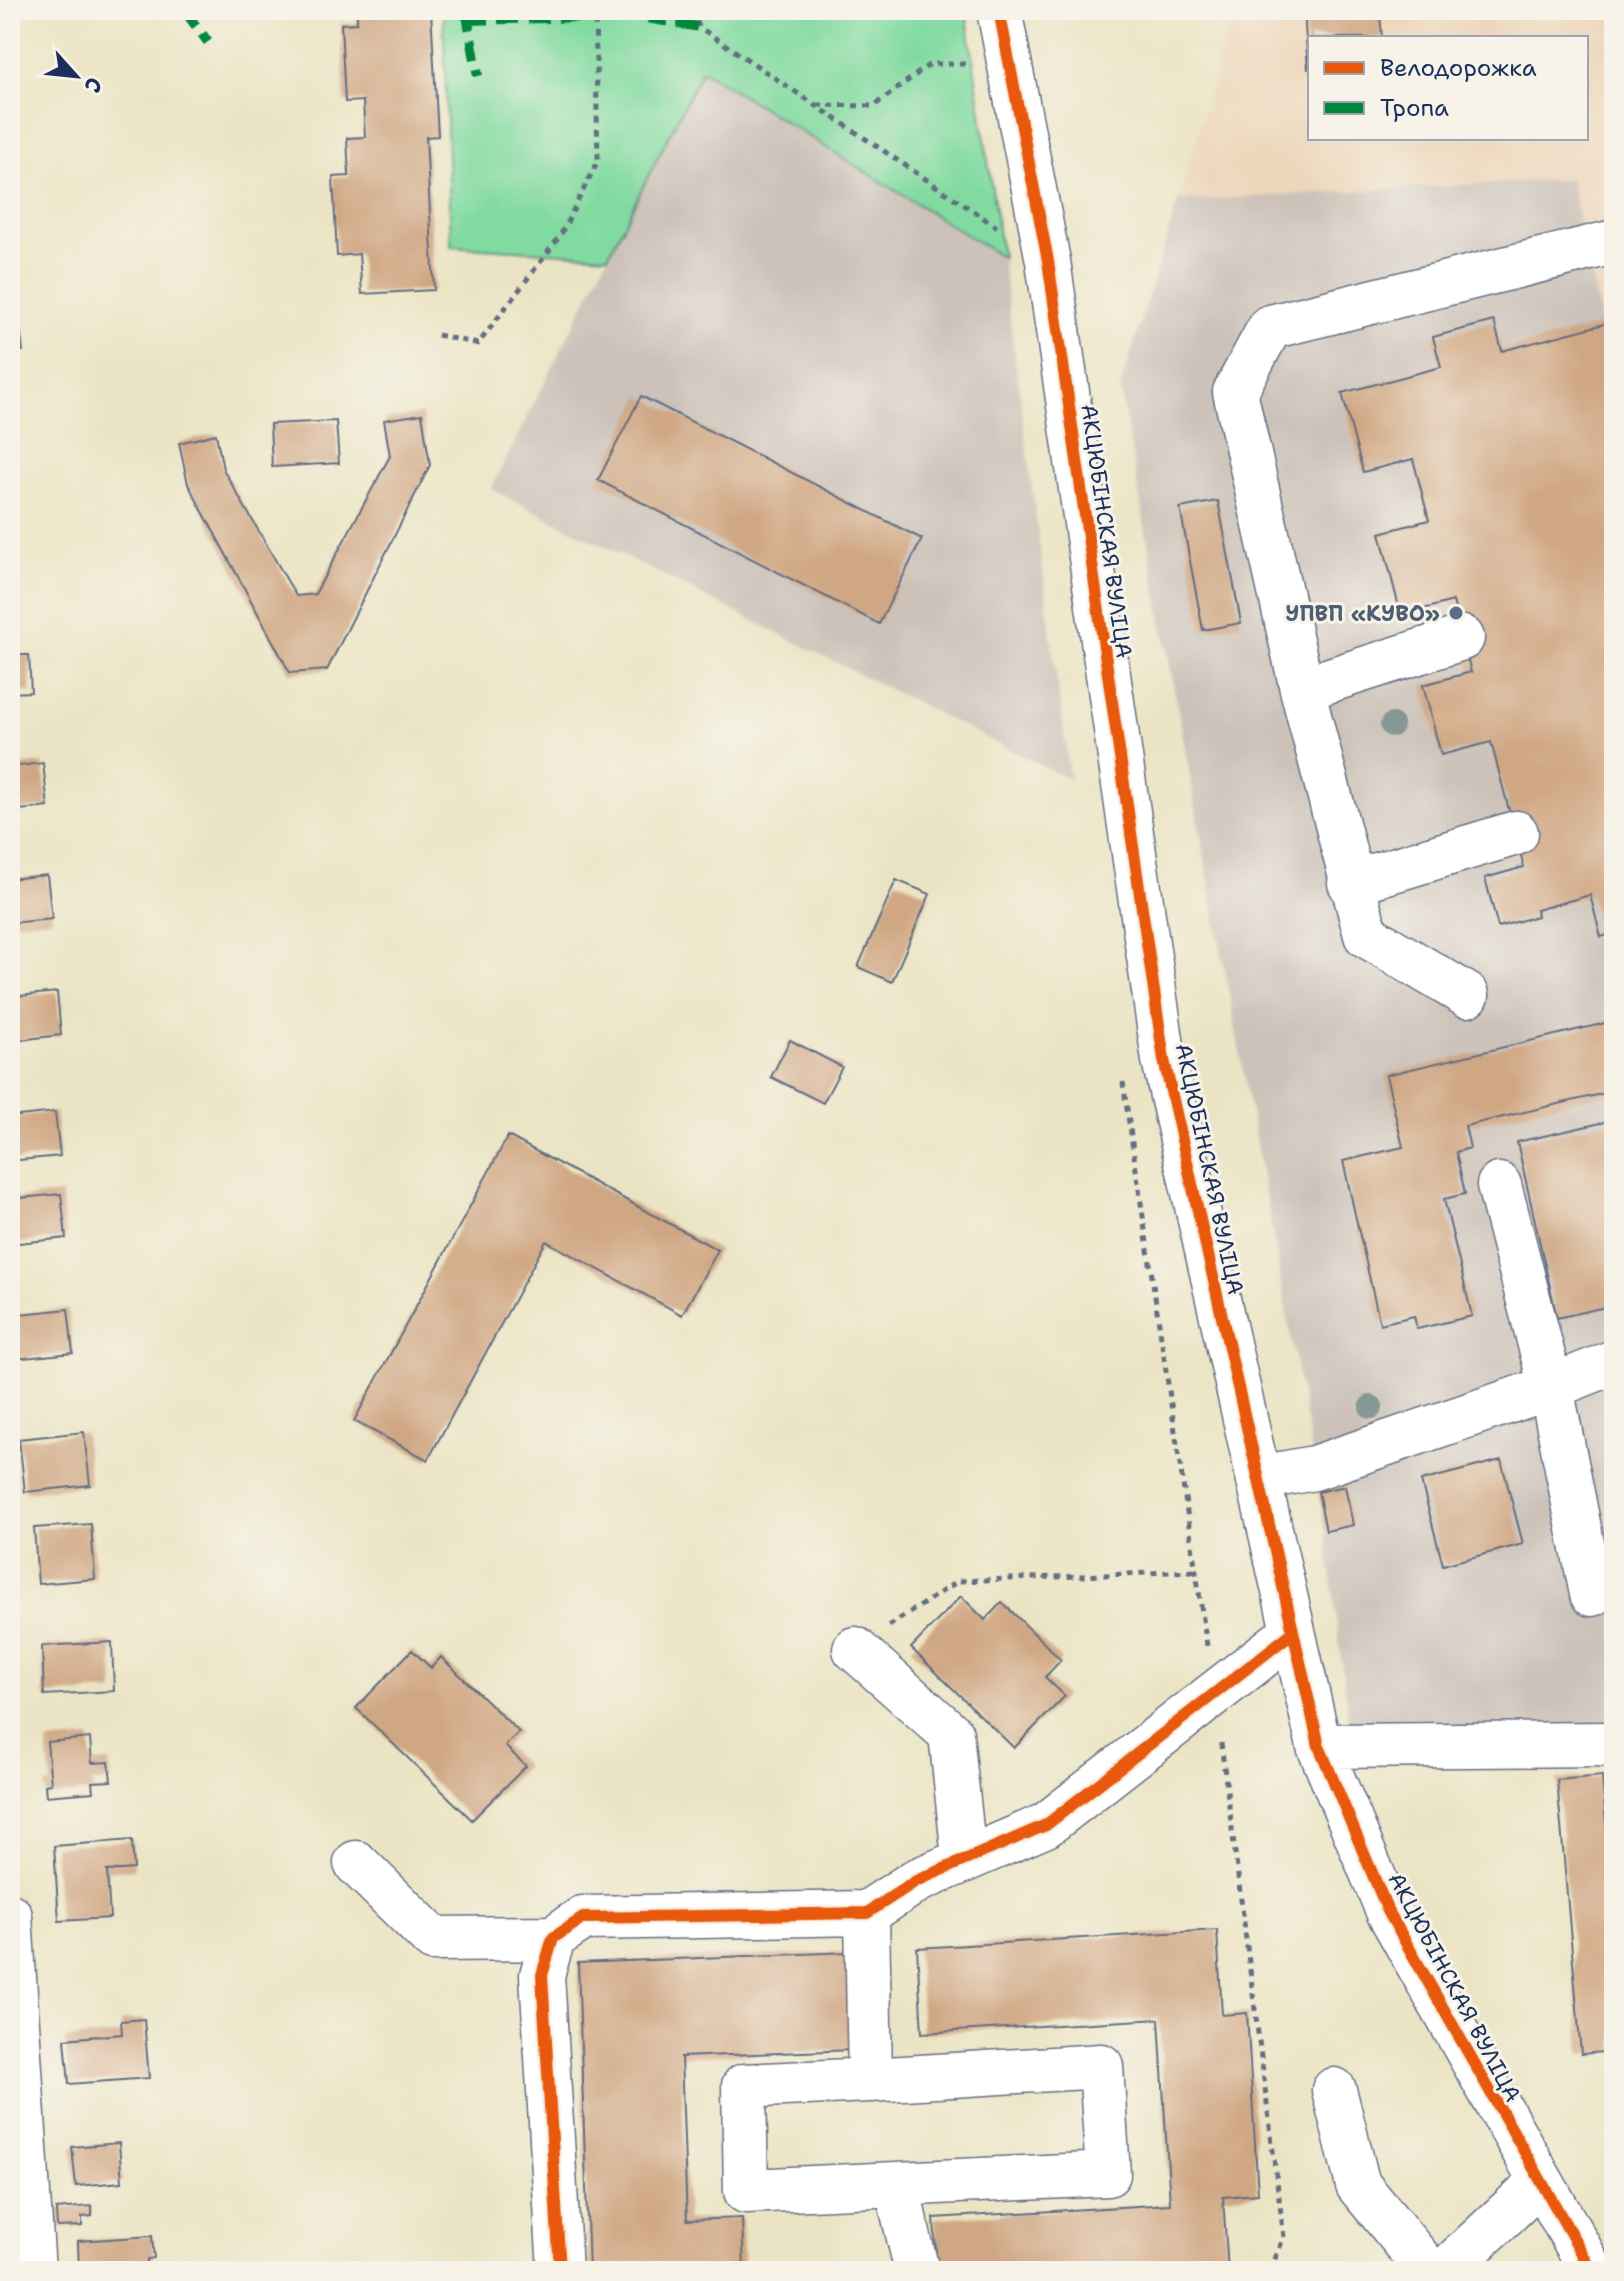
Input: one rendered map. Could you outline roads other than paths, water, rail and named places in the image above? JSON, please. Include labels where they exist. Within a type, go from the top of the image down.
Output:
[{"type":"street","name":"АКЦЮБІНСКАЯ ВУЛІЦА","points":[[999,10],[1048,261],[1164,1060],[1319,1746],[1388,1911],[1539,2183],[1592,2271]]},
{"type":"street","points":[[1467,995],[1366,935],[1302,689],[1235,392],[1270,327],[1614,242]]},
{"type":"street","points":[[1302,689],[1462,638]]},
{"type":"street","points":[[1350,883],[1516,833]]},
{"type":"street","points":[[1499,1185],[1551,1387],[1592,1594]]},
{"type":"street","points":[[1259,1478],[1314,1468],[1551,1387],[1614,1362]]},
{"type":"street","points":[[356,1863],[433,1939],[553,1938],[583,1918],[867,1913],[916,1881],[1046,1825],[1292,1633]]},
{"type":"street","points":[[855,1649],[951,1734],[964,1858]]},
{"type":"street","points":[[1319,1746],[1614,1744]]},
{"type":"street","points":[[867,1913],[870,2080]]},
{"type":"street","points":[[10,1916],[33,2271]]},
{"type":"street","points":[[553,1938],[542,1975],[560,2271]]},
{"type":"street","points":[[1101,2066],[1108,2174],[746,2191],[744,2086],[870,2080],[1101,2066]]},
{"type":"street","points":[[1334,2090],[1358,2185],[1429,2271]]},
{"type":"street","points":[[1445,2271],[1539,2183]]},
{"type":"street","points":[[896,2184],[917,2271]]},
{"type":"place","name":"УПВП «КУВО»","points":[[1456,613]]}]
